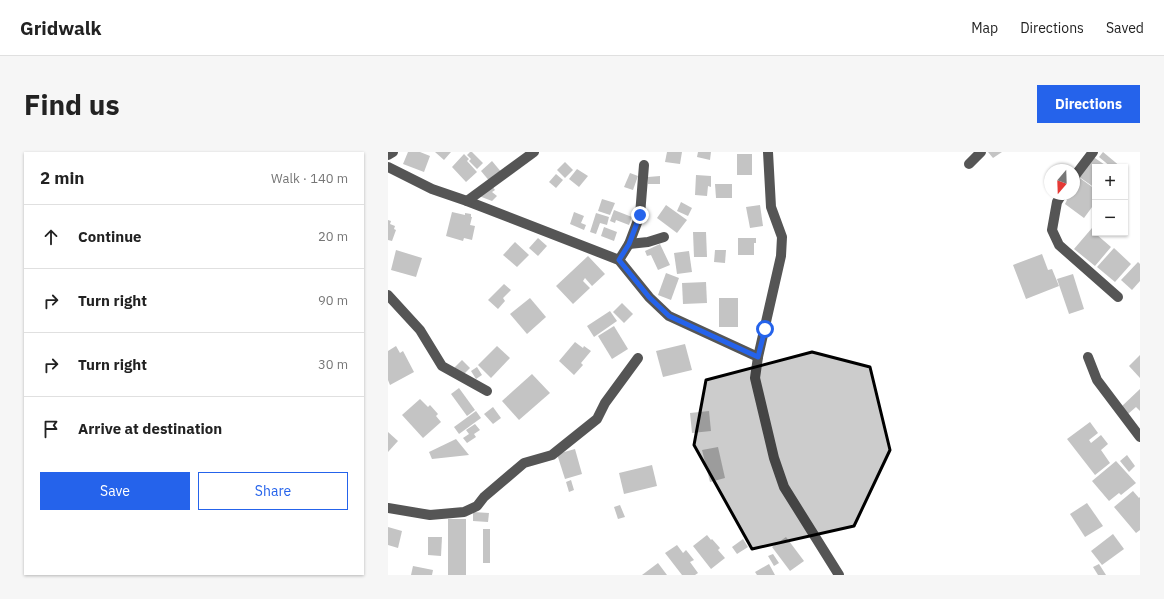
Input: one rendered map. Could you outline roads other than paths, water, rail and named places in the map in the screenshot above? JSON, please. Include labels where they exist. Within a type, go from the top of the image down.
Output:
[{"type":"street","points":[[388,155],[393,152]]},
{"type":"street","points":[[467,201],[534,152]]},
{"type":"street","points":[[768,152],[771,207],[782,237],[782,243],[781,256],[758,357],[755,378],[774,458],[784,487],[838,575]]},
{"type":"street","points":[[969,164],[980,152]]},
{"type":"street","points":[[1080,170],[1093,152]]},
{"type":"street","points":[[619,260],[629,244],[640,215],[644,165]]},
{"type":"street","points":[[388,167],[432,189],[467,201],[619,260],[649,297],[669,316],[758,357]]},
{"type":"street","points":[[1058,200],[1052,230],[1059,245],[1118,298]]},
{"type":"street","points":[[629,244],[648,242],[664,237]]},
{"type":"street","points":[[388,295],[420,330],[442,366],[487,391]]},
{"type":"street","points":[[1088,357],[1097,380],[1140,437]]},
{"type":"street","points":[[388,508],[430,515],[464,512],[477,506],[484,497],[524,463],[552,455],[597,419],[605,403],[638,358]]}]
